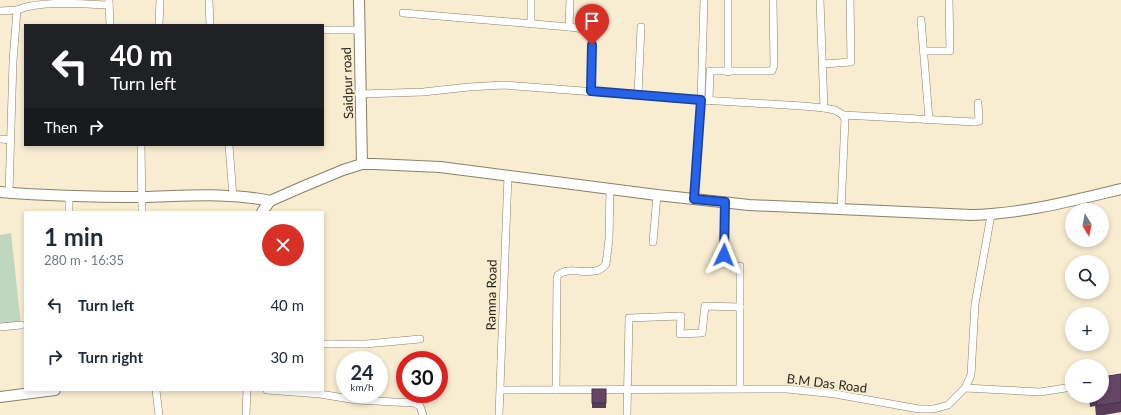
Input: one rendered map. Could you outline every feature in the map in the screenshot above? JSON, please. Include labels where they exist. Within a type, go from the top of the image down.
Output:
[{"type":"main road","name":"Saidpur road","points":[[359,0],[362,94],[362,164]]},
{"type":"main road","points":[[263,211],[270,201],[343,170],[362,164],[410,164],[725,202],[841,210],[991,215],[1049,206],[1121,189]]},
{"type":"main road","points":[[5,192],[69,197],[253,197],[270,201]]},
{"type":"main road","points":[[0,398],[48,391]]},
{"type":"street","points":[[159,24],[160,0]]},
{"type":"street","points":[[209,0],[210,24]]},
{"type":"street","points":[[531,0],[531,22]]},
{"type":"street","points":[[569,27],[570,0]]},
{"type":"street","points":[[694,199],[701,100],[704,0]]},
{"type":"street","points":[[728,0],[728,72]]},
{"type":"street","points":[[709,101],[710,71],[772,71],[774,64],[773,0]]},
{"type":"street","points":[[820,0],[824,108]]},
{"type":"street","points":[[823,64],[851,62],[850,0]]},
{"type":"street","points":[[924,52],[950,51],[949,0]]},
{"type":"street","points":[[0,10],[18,10],[26,5],[41,3],[109,3],[110,24]]},
{"type":"street","points":[[5,192],[11,140],[13,61],[18,10]]},
{"type":"street","points":[[403,13],[531,22],[592,30],[591,91]]},
{"type":"street","points":[[921,20],[929,119]]},
{"type":"street","points":[[638,95],[641,27]]},
{"type":"street","points":[[324,30],[359,30]]},
{"type":"street","points":[[362,94],[423,92],[503,85],[709,101],[824,108],[835,110],[843,115],[979,121],[978,103]]},
{"type":"street","points":[[841,210],[844,137],[843,115]]},
{"type":"street","points":[[0,139],[11,140]]},
{"type":"street","points":[[141,146],[142,211]]},
{"type":"street","points":[[229,146],[233,197]]},
{"type":"street","name":"Ramna Road","points":[[499,415],[508,175]]},
{"type":"street","points":[[556,390],[557,278],[558,275],[563,272],[599,270],[606,264],[609,239],[610,188]]},
{"type":"street","points":[[653,242],[657,195]]},
{"type":"street","points":[[69,197],[69,211]]},
{"type":"street","points":[[724,255],[725,202]]},
{"type":"street","name":"B.M Das Road","points":[[501,390],[740,388],[810,390],[933,412],[948,405],[965,388],[971,375],[975,304],[991,215]]},
{"type":"street","points":[[740,266],[740,388]]},
{"type":"street","points":[[627,415],[629,318],[680,316],[680,334],[702,333],[705,306],[740,307]]},
{"type":"street","points":[[0,327],[21,325]]},
{"type":"street","points":[[324,344],[366,344],[420,339]]},
{"type":"street","points":[[965,388],[1040,392],[1065,388]]},
{"type":"street","points":[[156,391],[159,415]]},
{"type":"street","points":[[246,415],[247,391]]},
{"type":"street","points":[[280,391],[320,394],[356,400],[414,403],[420,406],[423,415]]},
{"type":"green space","points":[[11,233],[21,325],[0,327],[0,235]]},
{"type":"building","points":[[1121,374],[1121,402],[1097,406],[1096,403],[1109,403],[1109,376]]},
{"type":"building","points":[[592,389],[606,389],[606,403],[592,403]]},
{"type":"route","points":[[592,45],[591,91],[701,100],[694,199],[725,202],[724,255]]}]
